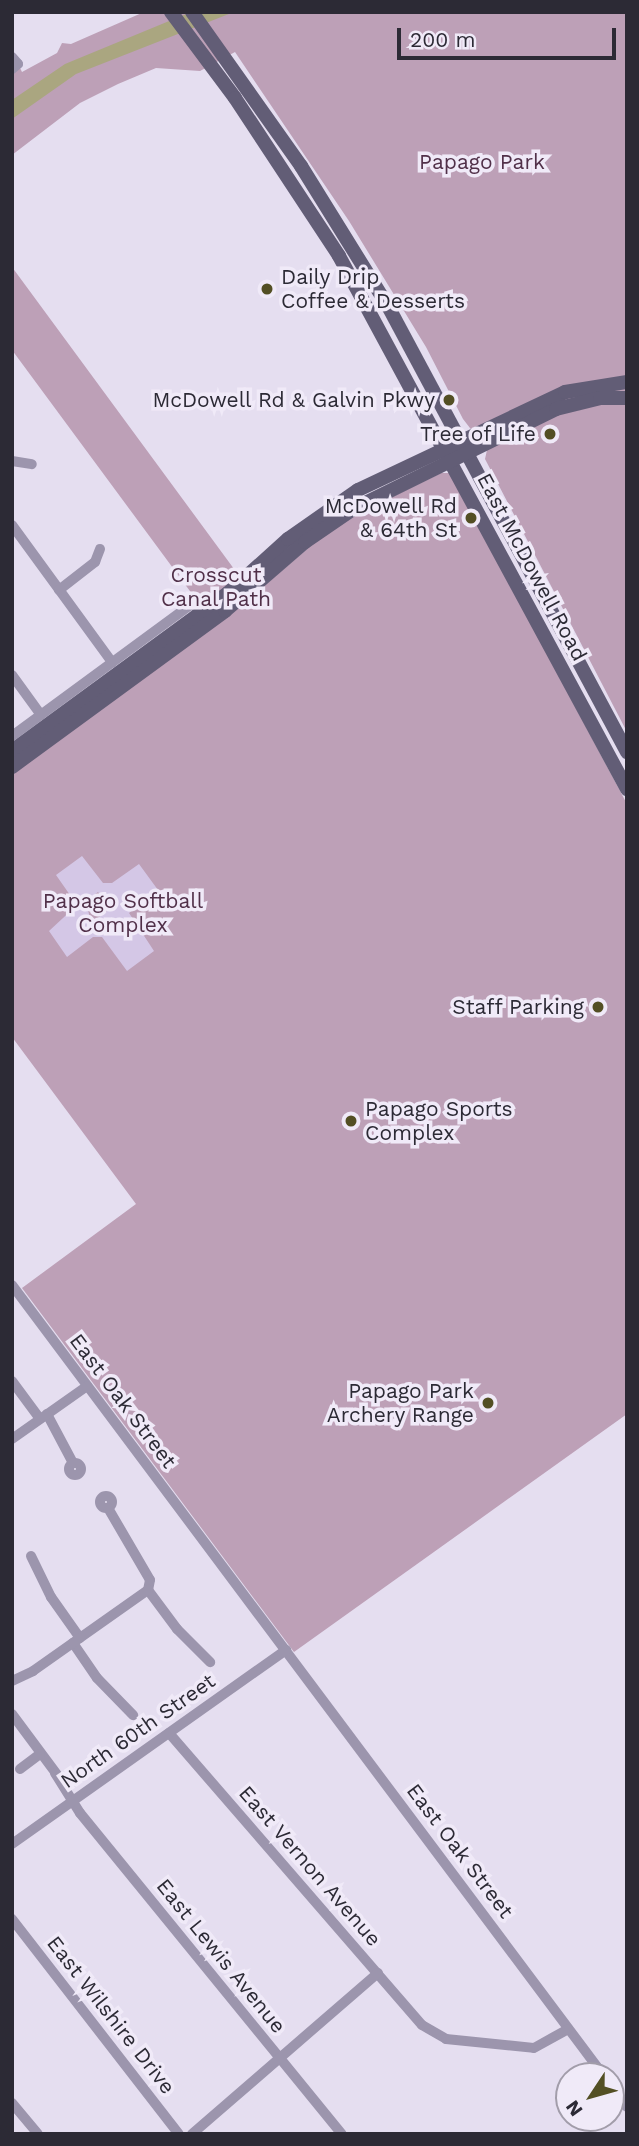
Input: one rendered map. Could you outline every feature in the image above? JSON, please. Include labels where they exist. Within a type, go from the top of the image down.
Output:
[{"type":"main road","name":"East McDowell Road","points":[[192,12],[292,152],[373,282],[464,445],[627,752]]},
{"type":"main road","name":"East McDowell Road","points":[[172,14],[317,222],[448,453],[627,789]]},
{"type":"main road","points":[[292,152],[317,222],[333,231],[373,282]]},
{"type":"main road","points":[[12,751],[301,538],[358,490],[448,453],[565,392],[627,382]]},
{"type":"main road","points":[[464,445],[563,407],[627,398]]},
{"type":"main road","points":[[12,767],[225,611],[301,538]]},
{"type":"street","points":[[12,461],[32,464]]},
{"type":"street","points":[[12,525],[112,662]]},
{"type":"street","points":[[59,590],[95,562],[100,549]]},
{"type":"street","points":[[12,736],[193,603],[200,614]]},
{"type":"street","points":[[12,676],[41,715]]},
{"type":"street","name":"East Oak Street","points":[[12,1285],[593,2062]]},
{"type":"street","points":[[12,1381],[44,1416],[73,1463]]},
{"type":"street","points":[[12,1438],[87,1386]]},
{"type":"street","points":[[12,1681],[76,1641],[148,1590],[150,1580],[108,1508]]},
{"type":"street","points":[[31,1556],[97,1678],[133,1715]]},
{"type":"street","points":[[148,1590],[177,1629],[210,1662]]},
{"type":"street","name":"North 60th Street","points":[[12,1844],[286,1650]]},
{"type":"street","name":"East Lewis Avenue","points":[[12,1714],[40,1754],[71,1791],[72,1802],[342,2134]]},
{"type":"street","name":"East Vernon Avenue","points":[[169,1733],[422,2025],[446,2039],[534,2048],[568,2029]]},
{"type":"street","points":[[20,1769],[40,1754]]},
{"type":"street","name":"East Wilshire Drive","points":[[12,1919],[179,2134]]},
{"type":"street","points":[[192,2134],[378,1973]]},
{"type":"street","points":[[12,2104],[38,2134]]},
{"type":"green space","name":"Papago Park","points":[[144,12],[627,12],[627,732],[485,459],[487,450],[463,419],[426,347],[349,221],[235,52],[200,71],[156,68],[118,84],[80,103],[12,155],[12,69],[18,64],[22,72],[57,53],[62,43],[71,44]]},
{"type":"green space","name":"Papago Sports Complex","points":[[12,267],[237,573],[250,598],[335,525],[441,473],[451,473],[627,804],[627,1414],[294,1652],[22,1288],[136,1204],[12,1037],[12,772],[215,625],[12,350]]},
{"type":"shaded area","points":[[191,12],[234,12],[76,74],[12,119],[12,100],[65,64]]},
{"type":"shaded area","points":[[82,856],[103,883],[112,883],[139,864],[158,890],[129,913],[154,951],[127,971],[102,937],[93,937],[67,957],[49,931],[77,905],[56,875]],"holes":[[[98,892],[110,909],[91,923],[86,901]]]},
{"type":"place","name":"Daily Drip Coffee & Desserts","points":[[267,289]]},
{"type":"place","name":"McDowell Rd & Galvin Pkwy","points":[[449,400]]},
{"type":"place","name":"Tree of Life","points":[[550,434]]},
{"type":"place","name":"McDowell Rd & 64th St","points":[[471,518]]},
{"type":"place","name":"Staff Parking","points":[[598,1007]]},
{"type":"place","name":"Papago Sports Complex","points":[[351,1121]]},
{"type":"place","name":"Papago Park Archery Range","points":[[488,1403]]},
{"type":"park label","name":"Crosscut Canal Path","points":[[216,587]]},
{"type":"park label","name":"Papago Softball Complex","points":[[123,913]]}]
